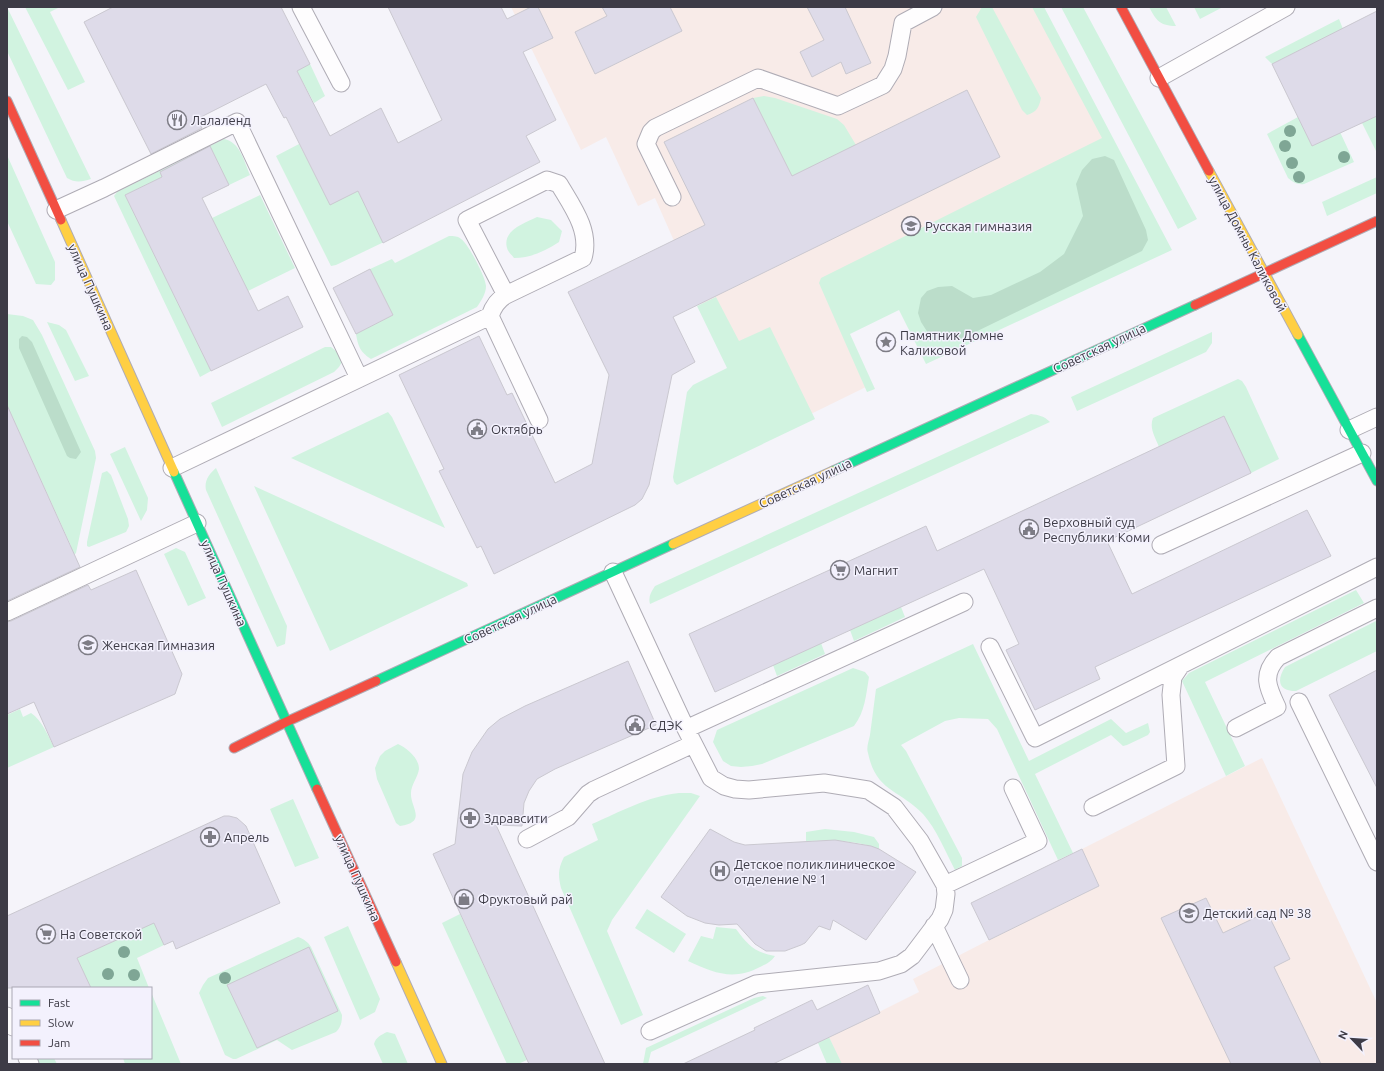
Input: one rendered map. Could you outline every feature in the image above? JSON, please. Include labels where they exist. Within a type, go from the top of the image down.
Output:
[{"type":"street","name":"улица Домны Каликовой","points":[[1121,7],[1377,481]]},
{"type":"street","name":"улица Пушкина","points":[[7,101],[286,722],[442,1064]]},
{"type":"street","name":"Советская улица","points":[[234,748],[286,722],[1377,221]]},
{"type":"lane","points":[[301,7],[340,83]]},
{"type":"lane","points":[[672,197],[646,144],[651,132],[655,128],[758,78],[838,106],[883,85],[893,69],[898,56],[903,23],[934,7]]},
{"type":"lane","points":[[1159,78],[1286,7]]},
{"type":"lane","points":[[56,210],[104,188],[237,122],[358,378]]},
{"type":"lane","points":[[172,468],[490,316],[500,298],[583,258],[586,248],[584,233],[579,219],[559,184],[553,181],[547,180],[467,220],[506,295]]},
{"type":"lane","points":[[490,316],[539,420]]},
{"type":"lane","points":[[1349,430],[1377,417]]},
{"type":"lane","points":[[1162,545],[1362,453]]},
{"type":"lane","points":[[7,612],[197,523]]},
{"type":"lane","points":[[990,648],[1035,738],[1377,567]]},
{"type":"lane","points":[[613,572],[693,744],[711,778],[724,786],[735,789],[750,790],[824,783],[868,790],[894,807],[920,841],[945,885],[946,894],[944,910],[940,919],[912,956],[901,964],[879,971],[756,984],[650,1031]]},
{"type":"lane","points":[[686,729],[964,602]]},
{"type":"lane","points":[[1236,728],[1277,707],[1267,682],[1271,665],[1278,657],[1377,608]]},
{"type":"lane","points":[[1093,807],[1176,766],[1171,695],[1173,677],[1181,665]]},
{"type":"lane","points":[[1299,702],[1377,862]]},
{"type":"lane","points":[[526,839],[568,817],[588,794],[594,790],[693,744]]},
{"type":"lane","points":[[945,885],[1038,841],[1013,788]]},
{"type":"lane","points":[[934,926],[960,980]]},
{"type":"lane","points":[[7,1016],[12,1025]]},
{"type":"shaded area","name":"Русская гимназия","points":[[511,7],[1040,7],[1166,247],[903,304],[846,331],[870,385],[766,436],[702,304],[655,198],[638,206],[606,137],[581,150]]},
{"type":"shaded area","name":"Детский сад № 38","points":[[1262,758],[1377,1003],[1377,1064],[841,1064],[829,1037],[919,992],[913,979],[1099,886],[1082,849]]},
{"type":"green space","points":[[7,7],[91,179],[79,182],[67,178],[7,51]]},
{"type":"green space","points":[[25,7],[60,7],[50,12],[85,82],[68,90]]},
{"type":"green space","points":[[982,7],[992,7],[1041,98],[1037,109],[1030,114],[1027,115],[1022,110],[976,17]]},
{"type":"green space","points":[[1032,7],[1044,7],[1172,250],[926,364],[899,310],[850,334],[875,389],[867,392],[819,283],[821,278],[1102,138]]},
{"type":"green space","points":[[1061,7],[1083,7],[1197,219],[1178,229]]},
{"type":"green space","points":[[1149,7],[1166,7],[1176,26],[1166,25],[1159,21]]},
{"type":"green space","points":[[1194,7],[1223,7],[1200,19]]},
{"type":"green space","points":[[1339,19],[1343,29],[1272,64],[1265,57]]},
{"type":"green space","points":[[310,64],[325,96],[314,103],[297,71]]},
{"type":"green space","points":[[764,96],[775,98],[837,119],[844,125],[856,145],[792,176],[753,98]]},
{"type":"green space","points":[[1377,116],[1377,150],[1376,151],[1362,123]]},
{"type":"green space","points":[[1298,117],[1312,146],[1340,132],[1354,162],[1304,184],[1295,183],[1288,178],[1267,134]]},
{"type":"green space","points":[[224,139],[234,144],[238,148],[250,175],[229,185],[213,152],[125,195],[211,371],[200,377],[114,196],[117,192]]},
{"type":"green space","points":[[299,144],[330,204],[358,191],[370,215],[373,215],[386,241],[331,266],[276,156]]},
{"type":"green space","points":[[7,155],[55,262],[55,280],[51,285],[36,284],[7,221]]},
{"type":"green space","points":[[1105,156],[1114,160],[1146,230],[1148,240],[1142,251],[961,339],[941,340],[930,336],[921,322],[918,313],[921,298],[927,291],[938,287],[952,286],[973,298],[991,295],[1040,272],[1064,254],[1083,216],[1076,184],[1082,170],[1092,159]]},
{"type":"green space","points":[[1377,177],[1377,193],[1327,216],[1322,202]]},
{"type":"green space","points":[[260,195],[295,268],[248,291],[212,218]]},
{"type":"green space","points":[[537,217],[551,220],[562,231],[559,242],[538,253],[526,257],[514,258],[507,248],[506,242],[508,236],[516,228]]},
{"type":"green space","points":[[449,236],[460,238],[464,242],[480,269],[486,289],[477,307],[371,359],[364,354],[360,348],[356,334],[393,315],[370,269],[392,259],[395,263]]},
{"type":"green space","points":[[716,297],[739,341],[770,327],[815,419],[677,485],[674,482],[673,477],[687,392],[693,385],[727,368],[697,306]]},
{"type":"green space","points":[[7,314],[23,316],[33,320],[42,335],[95,451],[96,458],[76,553],[71,558],[7,575],[71,546],[7,405]]},
{"type":"green space","points":[[47,322],[59,325],[66,330],[89,376],[75,381]]},
{"type":"green space","points":[[1212,332],[1212,343],[1206,352],[1077,411],[1071,397]]},
{"type":"green space","points":[[22,336],[27,337],[32,342],[81,452],[76,459],[67,456],[19,348],[19,339]]},
{"type":"green space","points":[[325,347],[331,347],[336,351],[342,362],[334,372],[222,427],[211,403]]},
{"type":"green space","points":[[1238,379],[1242,381],[1246,387],[1279,459],[1251,473],[1224,416],[1159,447],[1152,429],[1153,418]]},
{"type":"green space","points":[[388,412],[392,417],[445,528],[291,458]]},
{"type":"green space","points":[[1031,414],[1046,418],[1050,422],[650,604],[650,595],[655,586]]},
{"type":"green space","points":[[125,447],[148,498],[147,510],[141,521],[110,454]]},
{"type":"green space","points":[[216,468],[287,626],[285,644],[277,647],[206,490],[208,478]]},
{"type":"green space","points":[[107,471],[111,475],[128,519],[129,526],[126,532],[89,547],[87,546],[87,542],[102,473]]},
{"type":"green space","points":[[254,486],[467,583],[468,586],[330,651]]},
{"type":"green space","points":[[176,548],[185,552],[206,598],[188,606],[164,554]]},
{"type":"green space","points":[[1356,590],[1364,603],[1205,682],[1245,766],[1226,776],[1182,681],[1189,673]]},
{"type":"green space","points":[[901,607],[905,617],[854,641],[850,630]]},
{"type":"green space","points":[[1376,621],[1377,651],[1296,691],[1290,691],[1283,687],[1280,681],[1285,667]]},
{"type":"green space","points":[[821,643],[825,654],[777,676],[773,665]]},
{"type":"green space","points":[[973,644],[1029,761],[1111,719],[1126,733],[1148,723],[1150,732],[1148,735],[1127,745],[1123,746],[1111,735],[1035,774],[1073,853],[1058,860],[997,729],[988,719],[959,718],[945,721],[901,745],[906,751],[962,858],[962,866],[955,870],[937,834],[928,820],[914,806],[883,783],[872,766],[867,749],[876,689]]},
{"type":"green space","points":[[853,668],[865,672],[869,677],[863,709],[854,726],[762,764],[741,767],[731,766],[723,761],[713,742],[717,730]]},
{"type":"green space","points":[[20,709],[23,717],[31,713],[35,716],[44,728],[54,747],[7,768],[7,715]]},
{"type":"green space","points":[[398,744],[415,757],[419,769],[411,793],[416,817],[408,824],[400,826],[396,823],[377,779],[375,768],[380,756],[385,751]]},
{"type":"green space","points":[[679,793],[691,793],[700,796],[612,920],[607,931],[643,1015],[621,1025],[561,888],[559,876],[561,865],[564,857],[598,840],[592,824],[656,797]]},
{"type":"green space","points":[[293,799],[319,858],[295,867],[270,809]]},
{"type":"green space","points":[[825,829],[854,832],[874,837],[879,844],[879,849],[852,842],[806,841],[806,832]]},
{"type":"green space","points":[[126,861],[164,945],[137,958],[149,987],[91,987],[77,958],[128,935]]},
{"type":"green space","points":[[647,909],[686,934],[674,953],[635,928]]},
{"type":"green space","points":[[460,914],[527,1060],[518,1064],[507,1064],[442,923]]},
{"type":"green space","points":[[348,926],[380,999],[375,1012],[360,1020],[324,937]]},
{"type":"green space","points":[[716,927],[736,929],[752,947],[762,953],[775,956],[768,963],[741,974],[724,974],[715,972],[688,961],[701,936],[713,939]]},
{"type":"green space","points":[[298,937],[306,941],[311,947],[342,1015],[339,1028],[336,1032],[292,1050],[277,1040],[236,1059],[225,1055],[199,993],[203,985],[208,978]]},
{"type":"green space","points":[[152,994],[181,1064],[125,1064],[123,1059],[152,1059]]},
{"type":"green space","points":[[763,996],[767,998],[651,1052],[648,1064],[643,1064],[646,1048],[754,998]]},
{"type":"green space","points":[[387,1032],[395,1034],[408,1064],[383,1064],[374,1044],[377,1038]]},
{"type":"green space","points":[[829,1037],[842,1064],[827,1064],[818,1043]]},
{"type":"green space","points":[[36,1059],[54,1059],[57,1064],[39,1064]]},
{"type":"building","points":[[113,7],[281,7],[310,64],[297,71],[330,136],[381,108],[398,143],[442,120],[388,7],[501,7],[507,19],[531,7],[538,7],[553,38],[523,52],[556,120],[526,136],[540,162],[383,243],[358,191],[330,205],[286,117],[284,118],[266,84],[197,119],[202,128],[151,154],[84,22]]},
{"type":"building","points":[[602,7],[670,7],[682,31],[595,74],[575,32],[607,16]]},
{"type":"building","points":[[807,7],[845,7],[871,63],[846,74],[841,62],[812,77],[800,52],[824,40]]},
{"type":"building","points":[[1377,11],[1377,116],[1312,146],[1272,64]]},
{"type":"building","points":[[967,90],[1000,157],[673,317],[695,362],[672,375],[649,485],[642,499],[635,505],[494,574],[481,546],[477,548],[439,471],[444,469],[399,375],[479,336],[507,395],[512,393],[555,483],[592,464],[609,375],[568,292],[705,225],[664,142],[753,98],[792,176]]},
{"type":"building","points":[[210,146],[229,185],[202,198],[258,311],[288,296],[303,327],[211,371],[125,195],[162,177],[160,172]]},
{"type":"building","points":[[370,269],[393,315],[356,334],[333,288]]},
{"type":"building","points":[[7,405],[80,567],[7,601]]},
{"type":"building","points":[[1224,416],[1251,473],[1107,541],[1132,594],[1307,510],[1331,556],[1095,667],[1100,679],[1035,710],[1006,650],[1019,644],[984,569],[715,692],[689,634],[926,526],[937,551]]},
{"type":"building","name":"Женская Гимназия","points":[[136,570],[182,674],[175,694],[54,747],[34,702],[7,714],[7,622],[88,585],[91,590]]},
{"type":"building","points":[[628,661],[656,725],[555,769],[537,779],[529,791],[524,803],[522,826],[496,825],[605,1064],[529,1064],[433,854],[455,844],[463,774],[472,752],[488,729],[500,719],[525,706]]},
{"type":"building","points":[[1377,670],[1377,788],[1329,695]]},
{"type":"building","points":[[224,816],[237,818],[246,826],[280,903],[176,949],[173,941],[164,945],[154,923],[77,958],[91,987],[7,988],[7,916]]},
{"type":"building","points":[[710,829],[734,842],[745,845],[835,840],[871,846],[879,849],[916,872],[866,940],[833,920],[830,930],[819,926],[805,943],[801,945],[785,951],[766,951],[755,944],[737,924],[719,925],[705,923],[687,916],[661,897]]},
{"type":"building","points":[[1082,849],[1099,886],[989,940],[971,903]]},
{"type":"building","points":[[1206,898],[1223,933],[1267,912],[1290,959],[1274,967],[1321,1064],[1231,1064],[1161,918]]},
{"type":"building","points":[[309,947],[338,1011],[257,1048],[227,985]]},
{"type":"building","points":[[868,985],[880,1013],[773,1064],[683,1064],[755,1030],[754,1028],[812,1000],[817,1010]]},
{"type":"traffic: fast","points":[[833,471],[1195,305]]},
{"type":"traffic: fast","points":[[1298,335],[1377,481]]},
{"type":"traffic: fast","points":[[174,472],[317,789]]},
{"type":"traffic: fast","points":[[376,681],[673,544]]},
{"type":"traffic: slow","points":[[1209,171],[1298,335]]},
{"type":"traffic: slow","points":[[61,220],[174,472]]},
{"type":"traffic: slow","points":[[673,544],[833,471]]},
{"type":"traffic: slow","points":[[396,962],[442,1064]]},
{"type":"traffic: jam","points":[[1121,7],[1209,171]]},
{"type":"traffic: jam","points":[[7,101],[61,220]]},
{"type":"traffic: jam","points":[[1195,305],[1377,221]]},
{"type":"traffic: jam","points":[[234,748],[286,722],[376,681]]},
{"type":"traffic: jam","points":[[317,789],[396,962]]},
{"type":"place","name":"Лалаленд","points":[[177,120]]},
{"type":"place","name":"Русская гимназия","points":[[911,226]]},
{"type":"place","name":"Памятник Домне Каликовой","points":[[886,342]]},
{"type":"place","name":"Октябрь","points":[[477,429]]},
{"type":"place","name":"Верховный суд Республики Коми","points":[[1029,529]]},
{"type":"place","name":"Магнит","points":[[840,570]]},
{"type":"place","name":"Женская Гимназия","points":[[88,645]]},
{"type":"place","name":"СДЭК","points":[[635,725]]},
{"type":"place","name":"Здравсити","points":[[470,818]]},
{"type":"place","name":"Апрель","points":[[210,837]]},
{"type":"place","name":"Детское поликлиническое отделение № 1","points":[[720,871]]},
{"type":"place","name":"Фруктовый рай","points":[[464,899]]},
{"type":"place","name":"Детский сад № 38","points":[[1189,913]]},
{"type":"place","name":"На Советской","points":[[46,934]]}]
